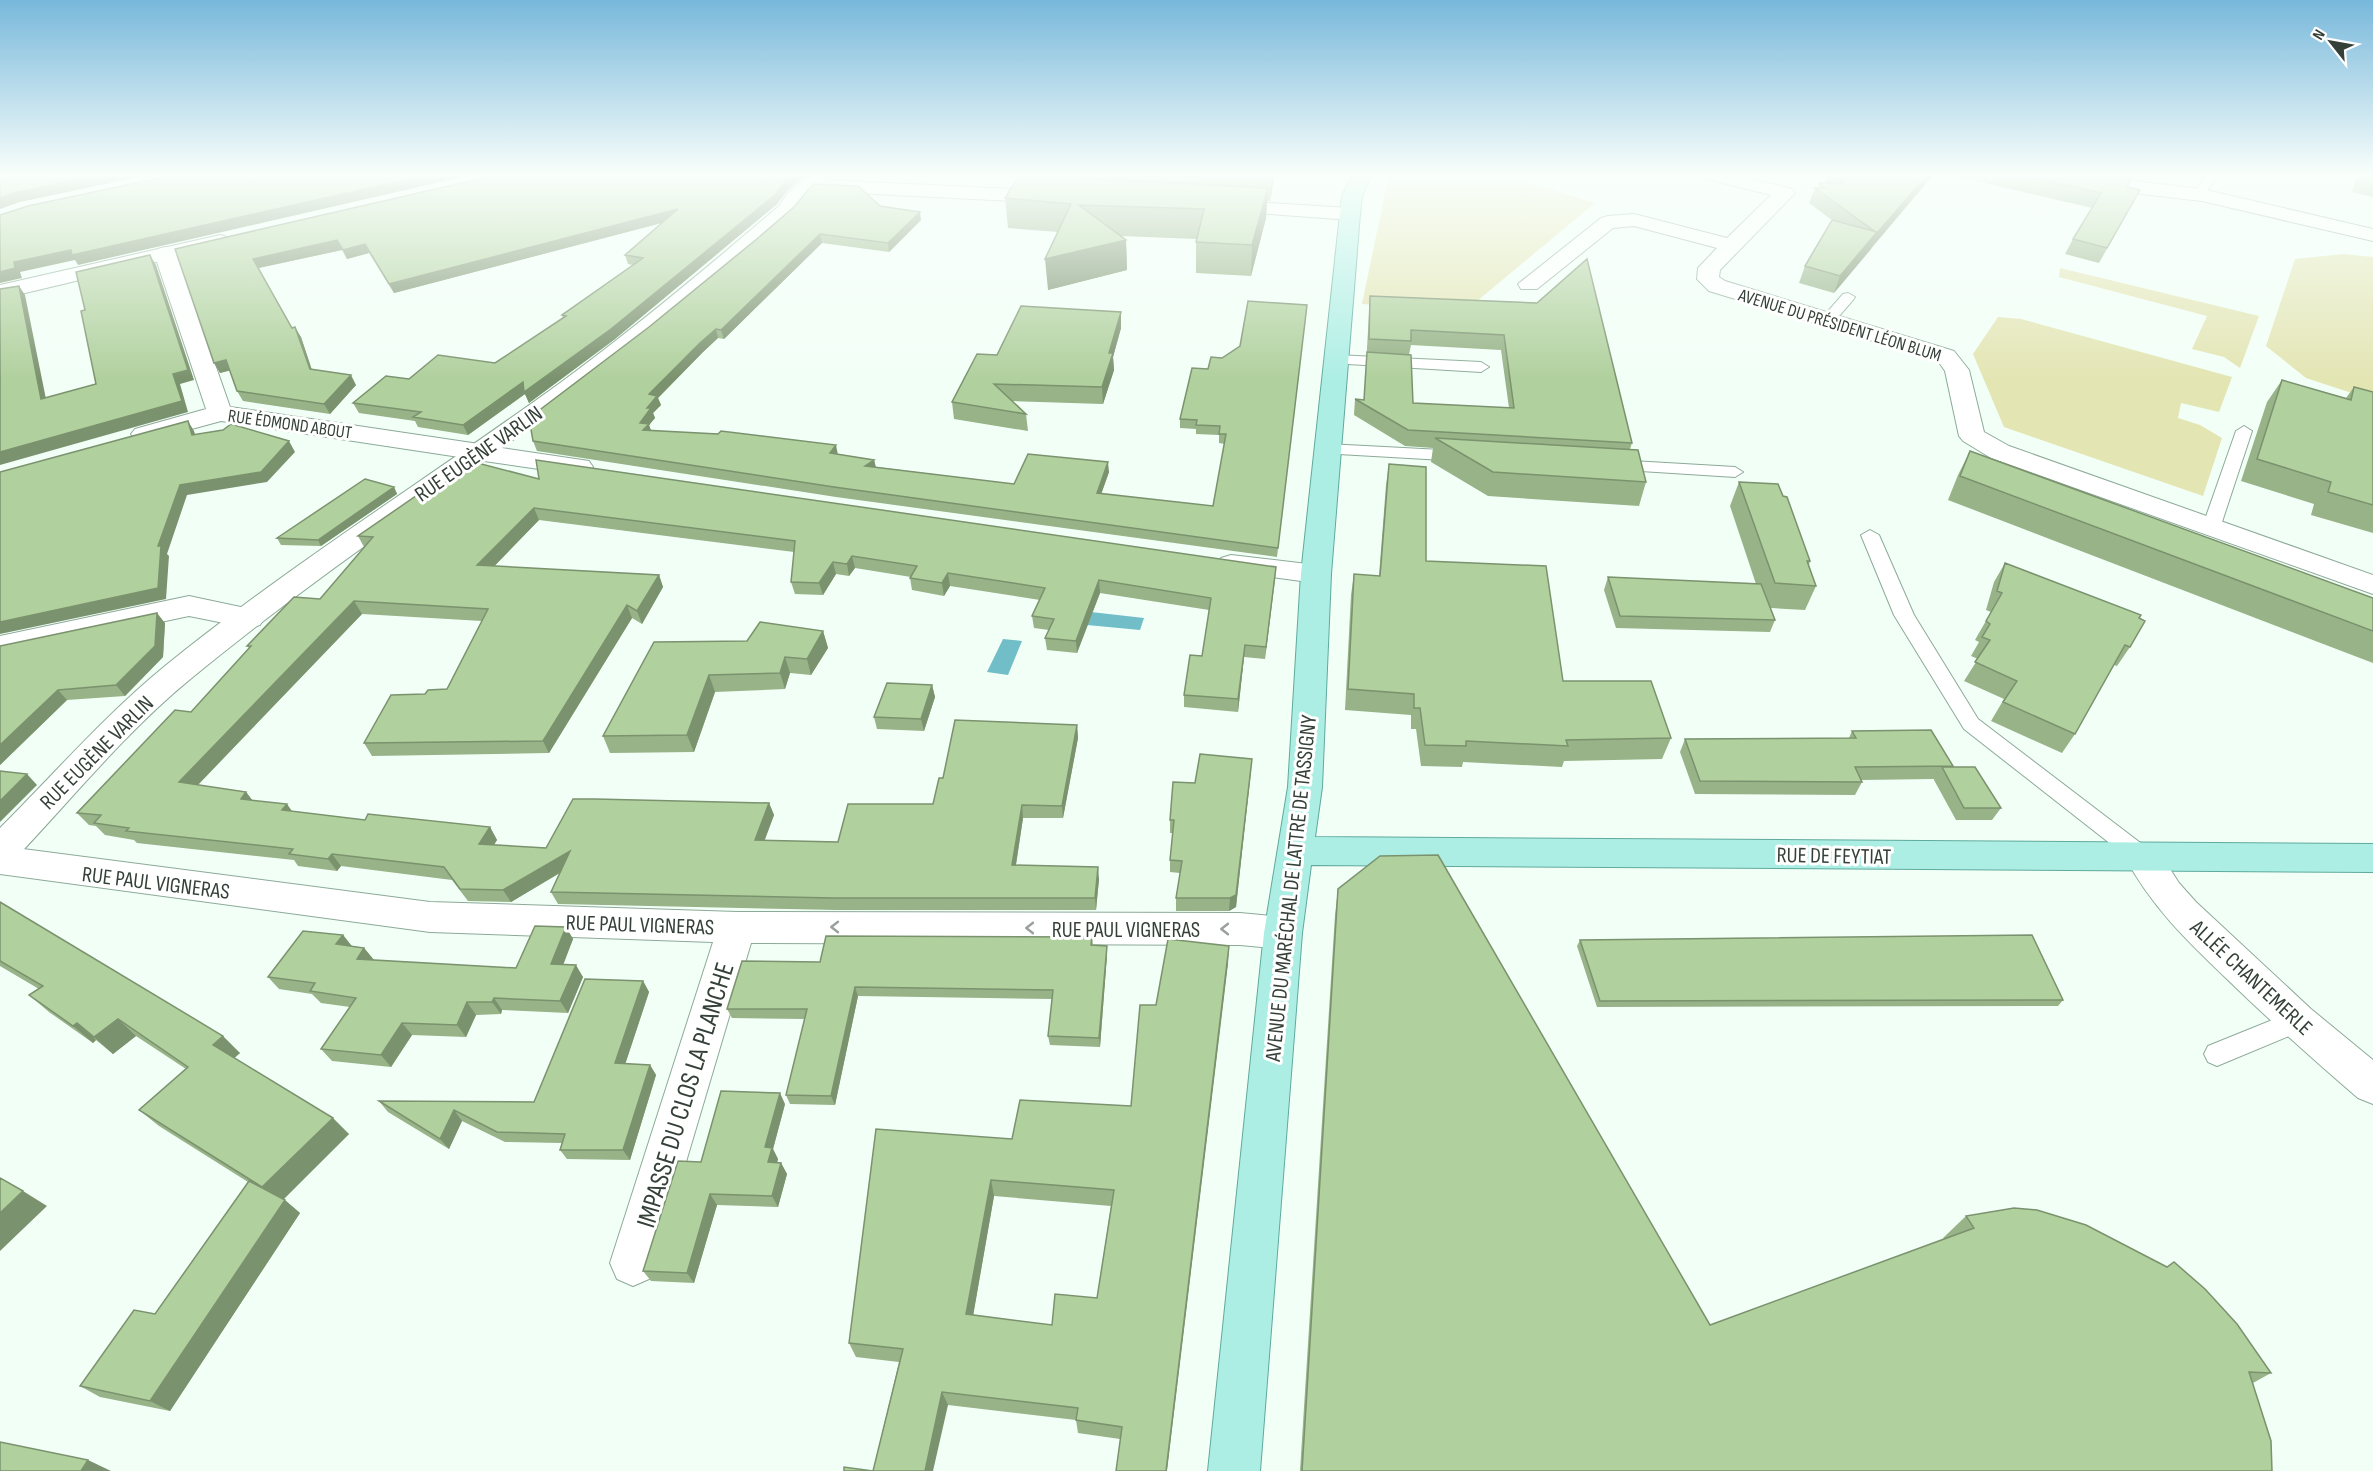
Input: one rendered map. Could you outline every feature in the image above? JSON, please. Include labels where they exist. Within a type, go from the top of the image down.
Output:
[{"type":"main road","name":"AVENUE DU MARÉCHAL DE LATTRE DE TASSIGNY","points":[[1234,1471],[1283,933],[1305,787],[1316,574],[1347,243]]},
{"type":"main road","name":"RUE DE FEYTIAT","points":[[1295,850],[1343,853],[2373,858]]},
{"type":"street","points":[[0,292],[212,243]]},
{"type":"street","name":"RUE EUGÈNE VARLIN","points":[[0,851],[140,706],[176,674],[249,618],[570,387],[684,299],[749,243]]},
{"type":"street","points":[[1529,284],[1582,243]]},
{"type":"street","points":[[1720,243],[1729,245]]},
{"type":"street","name":"AVENUE DU PRÉSIDENT LÉON BLUM","points":[[1731,243],[1709,268],[1708,279],[1739,294],[1946,356],[1957,370],[1972,436],[1981,443],[2373,585]]},
{"type":"street","points":[[165,254],[220,413]]},
{"type":"street","name":"RUE ÉDMOND ABOUT","points":[[121,441],[220,413],[602,471]]},
{"type":"street","points":[[1207,561],[1316,574]]},
{"type":"street","points":[[0,646],[189,606],[249,618]]},
{"type":"street","name":"ALLÉE CHANTEMERLE","points":[[2143,858],[2166,894],[2183,913],[2297,1021],[2373,1085]]},
{"type":"street","name":"RUE PAUL VIGNERAS","points":[[0,860],[430,917],[736,927],[1240,929],[1283,933]]},
{"type":"street","name":"IMPASSE DU CLOS LA PLANCHE","points":[[633,1263],[736,927]]},
{"type":"lane","points":[[1828,320],[1848,297]]},
{"type":"lane","points":[[1336,360],[1481,367]]},
{"type":"lane","points":[[2211,528],[2244,431]]},
{"type":"lane","points":[[1327,448],[1476,457]]},
{"type":"lane","points":[[1594,464],[1735,472]]},
{"type":"lane","points":[[1870,535],[1904,615],[1971,724],[2143,858]]},
{"type":"lane","points":[[2217,1054],[2297,1021]]},
{"type":"green space","points":[[1375,243],[1547,243],[1465,311],[1362,304]]},
{"type":"green space","points":[[2343,254],[2373,257],[2373,400],[2306,378],[2266,346],[2295,259]]},
{"type":"green space","points":[[2060,268],[2259,316],[2240,368],[2224,357],[2192,349],[2207,316],[2059,277]]},
{"type":"green space","points":[[1998,317],[2021,319],[2232,377],[2219,412],[2181,403],[2178,418],[2200,425],[2222,438],[2203,496],[2004,427],[1973,354]]},
{"type":"water","points":[[1091,612],[1144,618],[1140,630],[1087,625]]},
{"type":"water","points":[[1003,639],[1022,641],[1008,675],[987,672]]},
{"type":"building","points":[[0,243],[127,243],[72,255],[71,250],[14,262],[15,268],[0,272]]},
{"type":"building","points":[[203,243],[325,243],[253,259],[292,328],[295,327],[310,369],[351,375],[324,404],[237,391],[226,360],[214,363],[175,249]]},
{"type":"building","points":[[339,243],[548,243],[389,284],[365,244],[343,250]]},
{"type":"building","points":[[639,243],[717,243],[611,329],[524,392],[523,382],[463,425],[413,417],[421,412],[353,403],[386,376],[409,379],[438,355],[495,363],[566,316],[562,315],[643,258],[625,255]]},
{"type":"building","points":[[752,243],[811,243],[721,330],[716,329],[700,343],[649,394],[657,396],[647,408],[651,408],[640,423],[649,424],[643,430],[718,434],[721,431],[836,445],[830,453],[874,460],[865,466],[1014,484],[1028,454],[1108,462],[1097,493],[1213,506],[1226,434],[1219,434],[1220,426],[1196,425],[1197,420],[1180,419],[1192,368],[1208,369],[1211,357],[1222,358],[1240,346],[1248,301],[1307,305],[1278,548],[834,487],[533,441],[529,418],[649,327]]},
{"type":"building","points":[[1053,243],[1115,243],[1045,259]]},
{"type":"building","points":[[1208,243],[1253,243],[1252,245]]},
{"type":"building","points":[[1819,243],[1868,243],[1840,276],[1805,266]]},
{"type":"building","points":[[2087,243],[2110,243],[2107,248]]},
{"type":"building","points":[[150,255],[188,370],[173,374],[182,401],[0,452],[0,289],[19,286],[41,399],[96,384],[81,311],[85,310],[76,272]]},
{"type":"building","points":[[1587,259],[1632,443],[1408,430],[1355,399],[1364,400],[1367,352],[1411,355],[1413,403],[1514,408],[1504,335],[1411,330],[1411,341],[1369,339],[1370,296],[1537,303]]},
{"type":"building","points":[[1021,306],[1121,312],[1109,353],[1113,353],[1102,387],[994,384],[1026,414],[952,402],[977,354],[997,355]]},
{"type":"building","points":[[2282,380],[2351,400],[2354,387],[2373,392],[2373,505],[2328,492],[2331,482],[2257,459]]},
{"type":"building","points":[[188,421],[192,435],[223,430],[231,424],[289,441],[261,472],[180,485],[158,546],[161,546],[158,588],[0,622],[0,472]]},
{"type":"building","points":[[1435,438],[1638,450],[1646,482],[1493,472]]},
{"type":"building","points":[[1970,451],[2373,598],[2373,631],[1960,476]]},
{"type":"building","points":[[536,460],[1276,567],[1266,647],[1245,645],[1238,699],[1184,695],[1190,655],[1202,656],[1211,598],[1099,580],[1076,641],[1045,638],[1054,619],[1032,616],[1045,588],[948,573],[942,583],[910,578],[917,566],[852,556],[847,564],[833,562],[819,583],[791,582],[795,541],[534,508],[477,565],[659,575],[637,611],[627,605],[543,741],[364,743],[391,695],[425,694],[428,690],[447,689],[488,609],[354,601],[179,782],[246,792],[241,799],[287,804],[282,810],[365,820],[368,814],[490,827],[479,844],[546,848],[573,799],[769,803],[755,840],[838,842],[848,804],[933,804],[939,778],[943,778],[955,720],[1077,725],[1062,806],[1022,805],[1012,865],[1098,867],[1095,898],[833,898],[551,892],[570,851],[503,890],[460,889],[444,867],[332,854],[328,859],[289,854],[293,849],[126,831],[129,828],[94,823],[101,815],[77,813],[175,710],[191,712],[251,646],[247,646],[294,597],[320,599],[373,537],[358,536],[423,491],[430,493],[474,462],[539,479]]},
{"type":"building","points":[[1389,464],[1426,467],[1426,561],[1546,566],[1563,681],[1651,681],[1671,738],[1566,740],[1568,746],[1466,741],[1466,746],[1425,745],[1420,708],[1414,708],[1414,694],[1348,689],[1354,574],[1380,576]]},
{"type":"building","points":[[365,479],[394,487],[318,540],[277,538]]},
{"type":"building","points":[[1739,482],[1778,484],[1783,496],[1787,497],[1810,561],[1807,561],[1816,586],[1775,583]]},
{"type":"building","points":[[2005,563],[2141,615],[2139,618],[2145,621],[2130,647],[2125,645],[2075,734],[2003,702],[2017,681],[1975,662],[1990,640],[1982,637],[1990,624],[1986,621],[2002,593],[1997,591]]},
{"type":"building","points":[[1608,577],[1761,584],[1775,620],[1620,616]]},
{"type":"building","points":[[157,613],[155,646],[116,685],[58,690],[0,745],[0,646]]},
{"type":"building","points":[[760,622],[823,631],[807,659],[785,657],[780,673],[709,675],[687,735],[603,736],[654,642],[747,641]]},
{"type":"building","points":[[887,683],[932,685],[921,719],[874,717]]},
{"type":"building","points":[[1931,730],[1953,766],[1855,767],[1862,782],[1700,781],[1685,739],[1856,738],[1852,731]]},
{"type":"building","points":[[1200,754],[1252,759],[1236,895],[1230,898],[1176,898],[1182,861],[1170,860],[1174,820],[1170,820],[1173,782],[1195,783]]},
{"type":"building","points":[[1942,767],[1975,767],[2001,808],[1964,808]]},
{"type":"building","points":[[0,771],[27,774],[0,801]]},
{"type":"building","points":[[1438,855],[1710,1325],[1974,1228],[1966,1216],[2014,1208],[2037,1210],[2086,1225],[2167,1267],[2174,1262],[2205,1289],[2237,1324],[2271,1373],[2249,1372],[2271,1441],[2272,1471],[1302,1471],[1338,889],[1380,856]]},
{"type":"building","points":[[0,902],[223,1036],[213,1045],[333,1118],[262,1187],[139,1110],[188,1067],[118,1019],[94,1037],[77,1023],[73,1026],[29,995],[43,986],[0,961]]},
{"type":"building","points":[[535,926],[566,927],[551,964],[576,965],[560,1001],[494,998],[492,1002],[467,1002],[457,1025],[402,1023],[381,1055],[321,1049],[356,998],[310,991],[315,983],[268,977],[303,931],[343,935],[336,944],[364,948],[357,959],[516,968]]},
{"type":"building","points":[[2032,935],[2063,1000],[1600,1001],[1580,940]]},
{"type":"building","points":[[826,936],[1092,937],[1091,945],[1107,946],[1099,1038],[1048,1036],[1053,990],[855,987],[831,1096],[786,1095],[807,1009],[727,1009],[742,961],[820,962]]},
{"type":"building","points":[[1168,939],[1229,946],[1166,1471],[1116,1471],[1122,1427],[1076,1420],[1078,1408],[942,1392],[925,1471],[873,1471],[903,1349],[849,1343],[876,1129],[1012,1139],[1020,1100],[1131,1106],[1140,1005],[1156,1005]],"holes":[[[991,1180],[1114,1190],[1097,1298],[1055,1294],[1052,1325],[966,1314]]]},
{"type":"building","points":[[585,979],[643,981],[615,1063],[650,1065],[623,1150],[560,1150],[565,1134],[497,1132],[454,1110],[440,1139],[379,1101],[534,1102]]},
{"type":"building","points":[[721,1091],[780,1093],[765,1147],[772,1148],[768,1162],[781,1163],[772,1196],[710,1194],[687,1273],[643,1271],[678,1161],[701,1162]]},
{"type":"building","points":[[0,1178],[23,1191],[0,1213]]},
{"type":"building","points":[[249,1181],[285,1200],[150,1401],[80,1386],[134,1310],[155,1314]]},
{"type":"building","points":[[0,1442],[88,1460],[81,1471],[0,1471]]},
{"type":"building","points":[[844,1467],[873,1471],[844,1471]]}]
